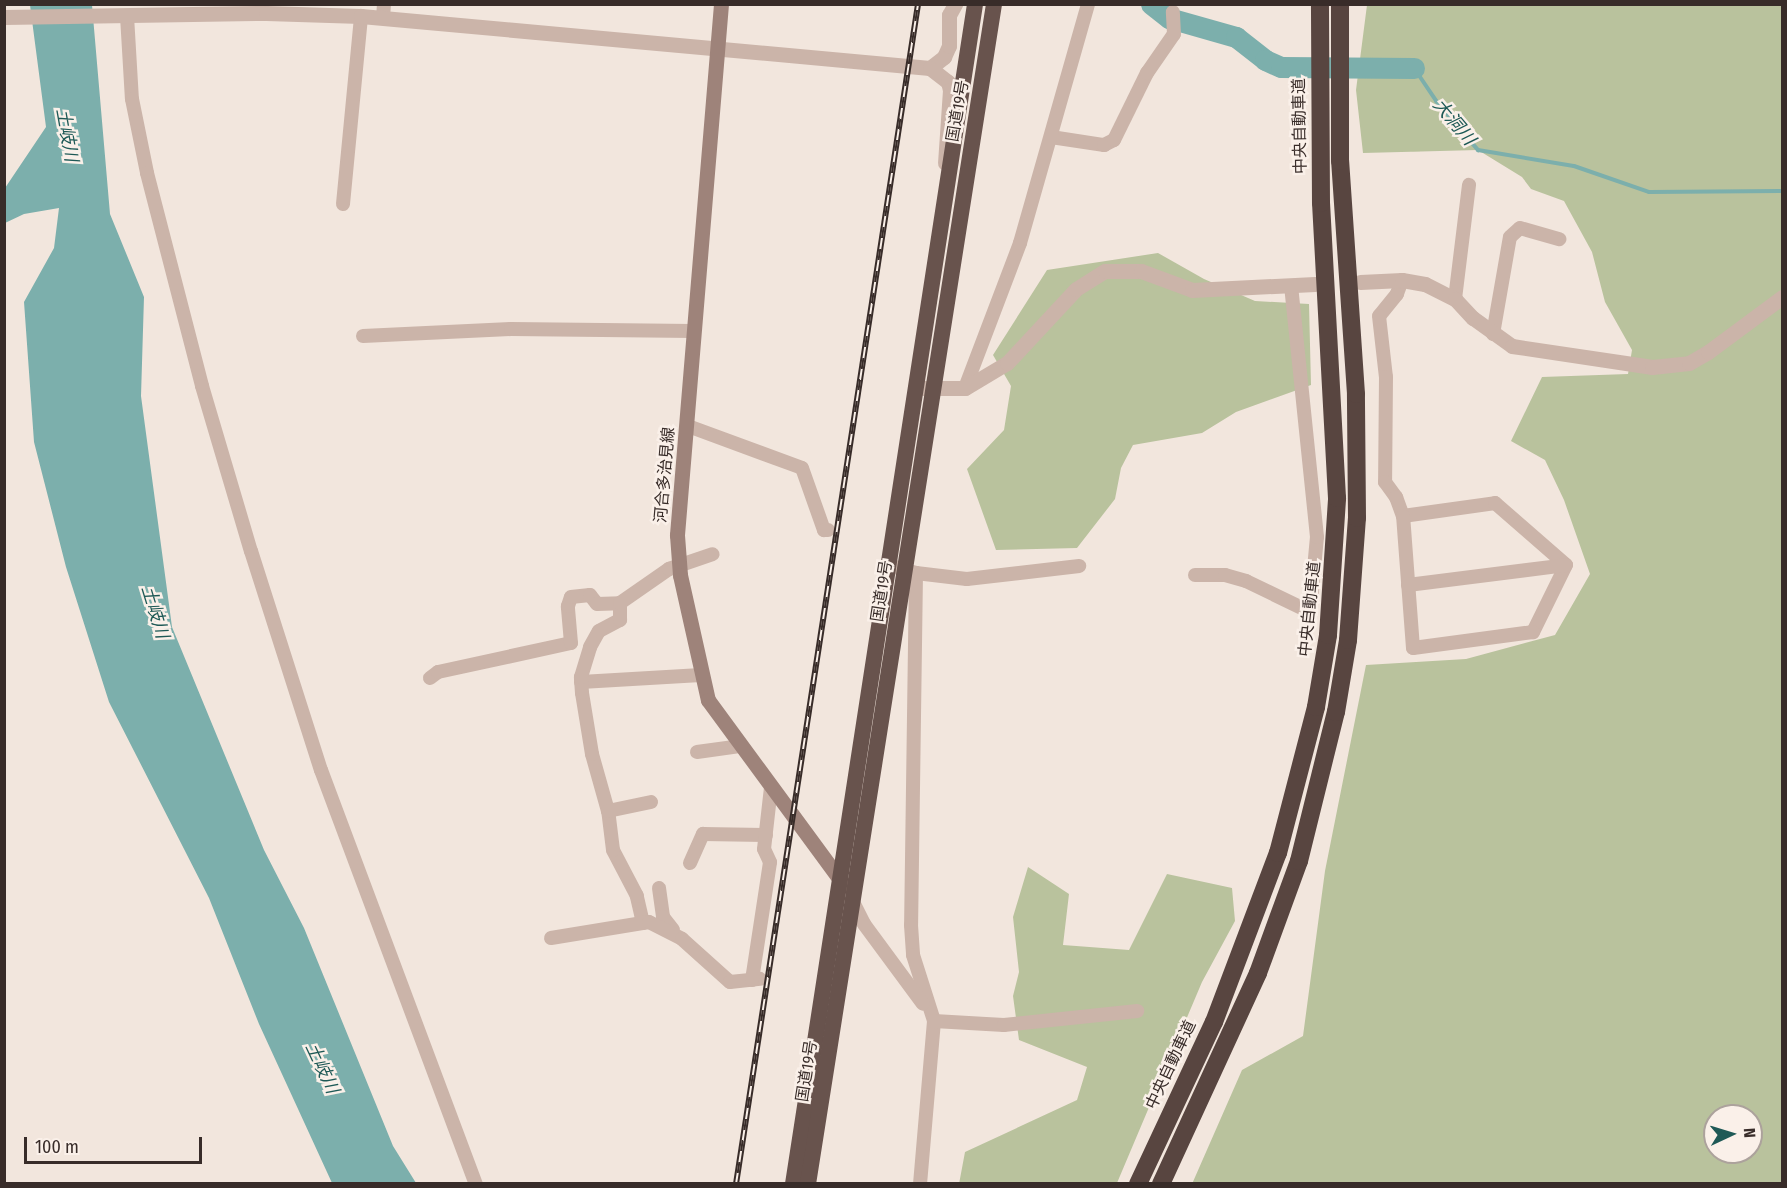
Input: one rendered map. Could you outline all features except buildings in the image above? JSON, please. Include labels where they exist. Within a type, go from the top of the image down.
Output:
[{"type":"highway","name":"国道19号","points":[[808,1184],[903,569],[946,193],[975,4]]},
{"type":"highway","name":"国道19号","points":[[925,388],[994,4]]},
{"type":"highway","name":"中央自動車道","points":[[1138,1184],[1214,1022],[1270,875],[1297,789],[1328,635],[1337,498],[1318,84],[1320,4]]},
{"type":"highway","points":[[1161,1184],[1258,973],[1291,883],[1318,790],[1348,640],[1357,518],[1356,394],[1346,270],[1338,86],[1340,4]]},
{"type":"highway","name":"国道19号","points":[[793,1184],[841,880],[903,569]]},
{"type":"main road","name":"河合多治見線","points":[[721,4],[693,331],[688,426],[677,535],[679,564],[708,700],[841,880],[852,900]]},
{"type":"street","points":[[909,64],[933,58],[938,52],[943,4]]},
{"type":"street","points":[[930,68],[944,57],[949,46],[949,15],[954,4]]},
{"type":"street","points":[[965,388],[1002,299],[1088,4]]},
{"type":"street","points":[[4,17],[127,16],[163,10],[361,16],[384,11],[909,64],[930,68],[948,82],[950,90],[946,193]]},
{"type":"street","points":[[127,16],[132,99],[147,173],[193,353],[248,540],[321,770],[476,1184]]},
{"type":"street","points":[[343,204],[361,16]]},
{"type":"street","points":[[1051,136],[1104,145],[1114,140],[1147,74],[1174,34],[1173,19]]},
{"type":"street","points":[[1455,299],[1469,184]]},
{"type":"street","points":[[1493,334],[1510,237],[1520,228],[1559,239]]},
{"type":"street","points":[[925,388],[965,388],[1007,363],[1076,289],[1105,271],[1141,271],[1192,290],[1315,284]]},
{"type":"street","points":[[1402,280],[1397,294],[1379,316],[1386,377],[1385,482],[1396,497],[1403,516],[1413,648],[1533,632],[1566,565]]},
{"type":"street","points":[[1360,282],[1402,280],[1425,284],[1455,299],[1493,334],[1512,346],[1528,350],[1669,367],[1708,352],[1782,297]]},
{"type":"street","points":[[1195,575],[1225,575],[1246,581],[1310,612],[1317,537],[1291,286]]},
{"type":"street","points":[[363,336],[511,329],[693,331]]},
{"type":"street","points":[[688,426],[802,468],[824,530],[828,530]]},
{"type":"street","points":[[1403,516],[1495,503],[1566,565]]},
{"type":"street","points":[[430,678],[438,672],[571,643],[568,606],[571,597],[590,595],[597,604],[620,603],[679,564],[713,554]]},
{"type":"street","points":[[1408,585],[1566,565]]},
{"type":"street","points":[[920,1184],[934,1021],[917,971],[911,925],[903,569],[967,579],[1078,566]]},
{"type":"street","points":[[620,603],[620,620],[594,637],[582,682],[592,754],[608,811],[613,850],[637,896],[643,923]]},
{"type":"street","points":[[582,682],[701,675]]},
{"type":"street","points":[[697,752],[740,746]]},
{"type":"street","points":[[551,938],[643,923],[658,926],[676,936],[730,982],[756,980],[770,862],[765,849],[771,788]]},
{"type":"street","points":[[608,811],[651,802]]},
{"type":"street","points":[[690,863],[703,834],[766,835]]},
{"type":"street","points":[[659,888],[663,917],[676,936]]},
{"type":"street","points":[[852,900],[864,924],[934,1021]]},
{"type":"street","points":[[934,1021],[1004,1025],[1137,1011]]},
{"type":"green space","points":[[1367,5],[1782,5],[1782,1183],[1192,1184],[1242,1070],[1303,1036],[1325,871],[1366,665],[1466,659],[1555,635],[1590,574],[1564,500],[1545,460],[1511,441],[1542,377],[1628,374],[1632,350],[1605,302],[1592,252],[1564,201],[1531,189],[1522,177],[1478,150],[1363,153],[1356,90]]},
{"type":"green space","points":[[1158,253],[1204,279],[1255,301],[1309,304],[1311,385],[1236,412],[1202,433],[1133,445],[1121,468],[1115,499],[1077,548],[996,550],[967,469],[1004,430],[1011,386],[993,355],[1047,270]]},
{"type":"green space","points":[[1028,867],[1069,894],[1063,945],[1129,950],[1167,874],[1232,888],[1235,921],[1202,982],[1117,1183],[959,1184],[965,1152],[1077,1100],[1087,1067],[1019,1040],[1013,996],[1019,972],[1013,917]]},
{"type":"water","name":"土岐川","points":[[30,5],[92,5],[110,214],[144,297],[141,396],[172,627],[264,850],[304,928],[393,1146],[416,1183],[332,1183],[259,1024],[209,898],[109,702],[66,567],[34,442],[24,302],[54,248],[59,208],[24,214],[5,223],[5,188],[46,127]]},
{"type":"waterway","name":"大洞川","points":[[1151,4],[1169,18],[1236,37],[1265,60],[1281,67],[1414,68]]},
{"type":"waterway","name":"大洞川","points":[[1414,68],[1436,101],[1478,150],[1574,166],[1649,192],[1782,191]]},
{"type":"railway","points":[[736,1184],[918,4]]}]
